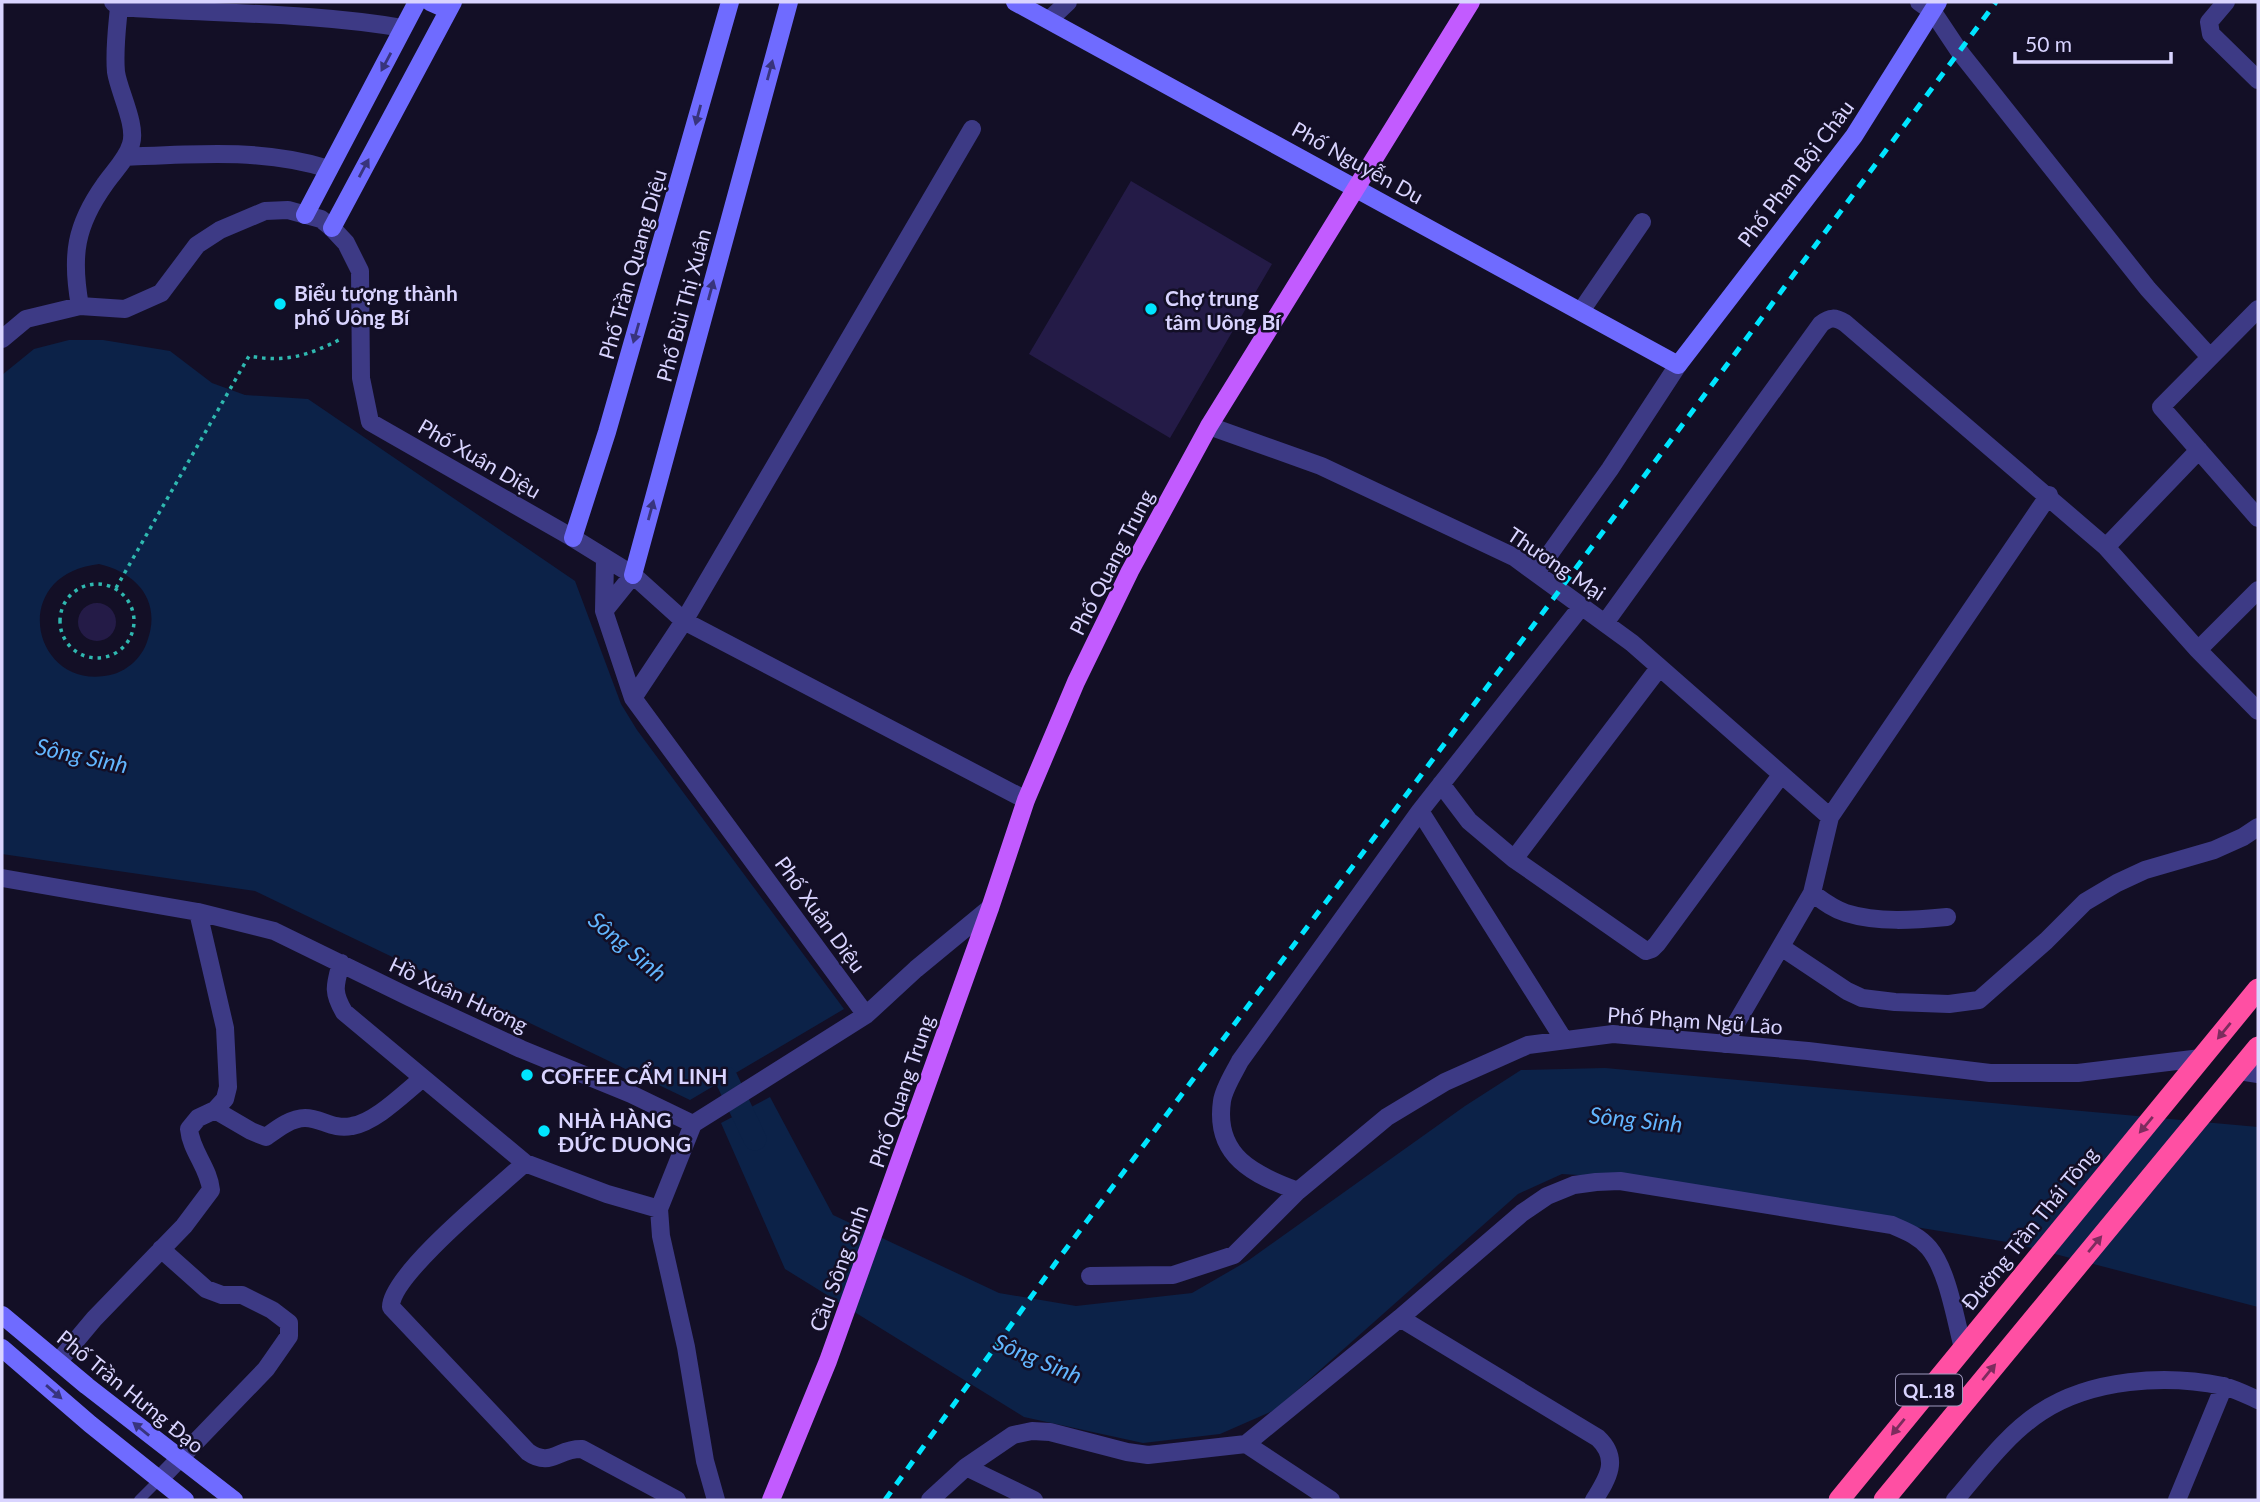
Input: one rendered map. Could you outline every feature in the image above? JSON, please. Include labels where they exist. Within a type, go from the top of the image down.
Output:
[{"type":"highway","name":"Đường Trần Thái Tông","points":[[1839,1500],[2258,989]]},
{"type":"highway","points":[[2243,1075],[2258,1048]]},
{"type":"highway","name":"QL.18","points":[[1884,1500],[2051,1296],[2243,1075]]},
{"type":"main road","name":"Phố Quang Trung","points":[[890,1191],[1026,800],[1076,682],[1129,571],[1209,426],[1471,2]]},
{"type":"main road","name":"Cầu Sông Sinh","points":[[771,1500],[828,1361],[890,1191]]},
{"type":"street","points":[[305,215],[417,2]]},
{"type":"street","points":[[332,228],[451,6],[430,2]]},
{"type":"street","name":"Phố Trần Quang Diệu","points":[[573,538],[611,419],[730,2]]},
{"type":"street","name":"Phố Bùi Thị Xuân","points":[[604,611],[633,575],[789,2]]},
{"type":"street","name":"Phố Nguyễn Du","points":[[1014,2],[1048,11],[1355,187],[1678,365]]},
{"type":"street","points":[[1048,11],[1068,2]]},
{"type":"street","points":[[2226,2],[2209,22],[2211,34],[2258,80]]},
{"type":"street","points":[[80,306],[74,265],[82,222],[131,145],[132,132],[116,69],[116,5],[355,20],[403,29]]},
{"type":"street","points":[[1930,5],[1968,62],[2148,289],[2210,357]]},
{"type":"street","name":"Phố Phan Bội Châu","points":[[1678,365],[1854,136],[1930,5]]},
{"type":"street","points":[[633,698],[684,621],[972,129]]},
{"type":"street","points":[[125,157],[281,157],[329,169]]},
{"type":"street","name":"Phố Xuân Diệu","points":[[2,339],[26,320],[80,306],[125,309],[161,293],[197,245],[220,230],[265,211],[288,210],[321,219],[346,243],[360,271],[361,379],[370,422],[605,559],[604,611],[633,698],[866,1015]]},
{"type":"street","points":[[1581,311],[1642,222]]},
{"type":"street","points":[[2258,309],[2161,407],[2258,518]]},
{"type":"street","points":[[1605,623],[1821,324],[1829,318],[1837,318],[2049,495],[2106,547],[2198,650],[2258,711]]},
{"type":"street","points":[[1536,573],[1610,469],[1678,365]]},
{"type":"street","name":"Thương Mại","points":[[1209,426],[1321,467],[1514,557],[1632,643],[1830,817]]},
{"type":"street","points":[[2106,547],[2199,450]]},
{"type":"street","points":[[1724,1044],[1812,892],[1830,817],[2049,495]]},
{"type":"street","points":[[605,559],[633,575],[684,621],[1026,800]]},
{"type":"street","points":[[2198,650],[2258,590]]},
{"type":"street","points":[[1298,1191],[1262,1177],[1237,1158],[1222,1131],[1223,1099],[1240,1061],[1420,811],[1581,607]]},
{"type":"street","points":[[1514,859],[1659,667]]},
{"type":"street","points":[[1441,784],[1469,821],[1514,859],[1646,951],[1652,949],[1781,775]]},
{"type":"street","points":[[1420,811],[1564,1040]]},
{"type":"street","points":[[1781,947],[1862,998],[1949,1004],[1979,1000],[2046,942],[2085,902],[2145,870],[2214,850],[2258,827]]},
{"type":"street","name":"Hồ Xuân Hương","points":[[2,878],[198,912],[274,931],[509,1043],[631,1094],[693,1124]]},
{"type":"street","points":[[1812,892],[1828,905],[1846,913],[1918,920],[1947,917]]},
{"type":"street","points":[[716,1500],[705,1461],[685,1347],[661,1236],[659,1209],[693,1124],[866,1015],[916,969],[990,908]]},
{"type":"street","points":[[58,1362],[94,1319],[199,1208],[211,1190],[210,1177],[190,1138],[189,1129],[198,1118],[215,1110],[225,1099],[228,1087],[225,1028],[198,912]]},
{"type":"street","points":[[341,963],[334,988],[344,1012],[525,1163],[607,1194],[659,1209]]},
{"type":"street","name":"Phố Phạm Ngũ Lão","points":[[1090,1276],[1173,1275],[1234,1255],[1298,1191],[1387,1117],[1445,1082],[1528,1045],[1612,1034],[1990,1073],[2078,1073],[2195,1065]]},
{"type":"street","points":[[215,1110],[251,1131],[266,1136],[304,1118],[334,1128],[355,1126],[382,1111],[423,1078]]},
{"type":"street","points":[[525,1163],[436,1243],[398,1286],[391,1307],[528,1452],[547,1460],[572,1449],[582,1449],[677,1500]]},
{"type":"street","points":[[930,1500],[966,1467],[1013,1435],[1032,1431],[1050,1432],[1148,1455],[1246,1444],[1522,1213],[1547,1196],[1574,1185],[1620,1181],[1892,1225],[1912,1234],[1928,1246],[1939,1263],[1963,1348]]},
{"type":"street","points":[[159,1480],[266,1369],[289,1336],[289,1324],[272,1310],[242,1295],[222,1295],[206,1289],[161,1249]]},
{"type":"street","name":"Phố Trần Hưng Đạo","points":[[2,1315],[179,1459],[234,1500]]},
{"type":"street","points":[[1399,1318],[1598,1438],[1608,1448],[1611,1459],[1594,1500]]},
{"type":"street","points":[[5,1357],[185,1500]]},
{"type":"street","points":[[1955,1500],[2006,1441],[2041,1412],[2081,1391],[2124,1381],[2167,1381],[2224,1386],[2258,1400]]},
{"type":"street","points":[[2177,1500],[2224,1386]]},
{"type":"street","points":[[1246,1444],[1331,1500]]},
{"type":"street","points":[[966,1467],[1034,1500]]},
{"type":"lane","points":[[139,1500],[159,1480]]},
{"type":"path","points":[[116,588],[249,356],[274,360],[301,357],[342,339],[362,303]]},
{"type":"path","points":[[91,583],[104,583],[116,588],[132,606],[134,630],[129,641],[121,650],[110,656],[86,657],[75,652],[60,631],[62,606],[69,595],[79,587],[91,583]]},
{"type":"water","points":[[69,340],[103,340],[170,351],[212,383],[245,395],[308,399],[575,581],[621,704],[637,730],[844,1009],[690,1100],[255,891],[2,854],[2,375],[34,349]],"holes":[[[99,564],[125,574],[143,591],[149,602],[151,628],[145,648],[129,666],[114,674],[86,676],[65,668],[49,652],[41,631],[41,609],[50,589],[69,573]]]},
{"type":"water","points":[[1605,1068],[2258,1127],[2258,1307],[2013,1243],[1610,1177],[1562,1174],[1518,1194],[1275,1410],[1220,1434],[1143,1443],[1024,1417],[785,1269],[721,1123],[770,1097],[833,1215],[999,1293],[1076,1306],[1192,1293],[1249,1260],[1465,1106],[1521,1070]]},
{"type":"building","name":"Chợ trung tâm Uông Bí","points":[[1131,181],[1272,264],[1170,438],[1029,354]]},
{"type":"building","points":[[97,603],[110,609],[116,622],[110,635],[97,641],[84,635],[78,622],[84,609]]},
{"type":"waterway","name":"Sông Sinh","points":[[726,1078],[755,1139]]},
{"type":"railway","points":[[885,1500],[1057,1261],[1996,2]]},
{"type":"place","name":"Biểu tượng thành phố Uông Bí","points":[[280,304]]},
{"type":"place","name":"Chợ trung tâm Uông Bí","points":[[1151,309]]},
{"type":"place","name":"COFFEE CẨM LINH","points":[[527,1075]]},
{"type":"place","name":"NHÀ HÀNG ĐỨC DUONG","points":[[544,1131]]}]
